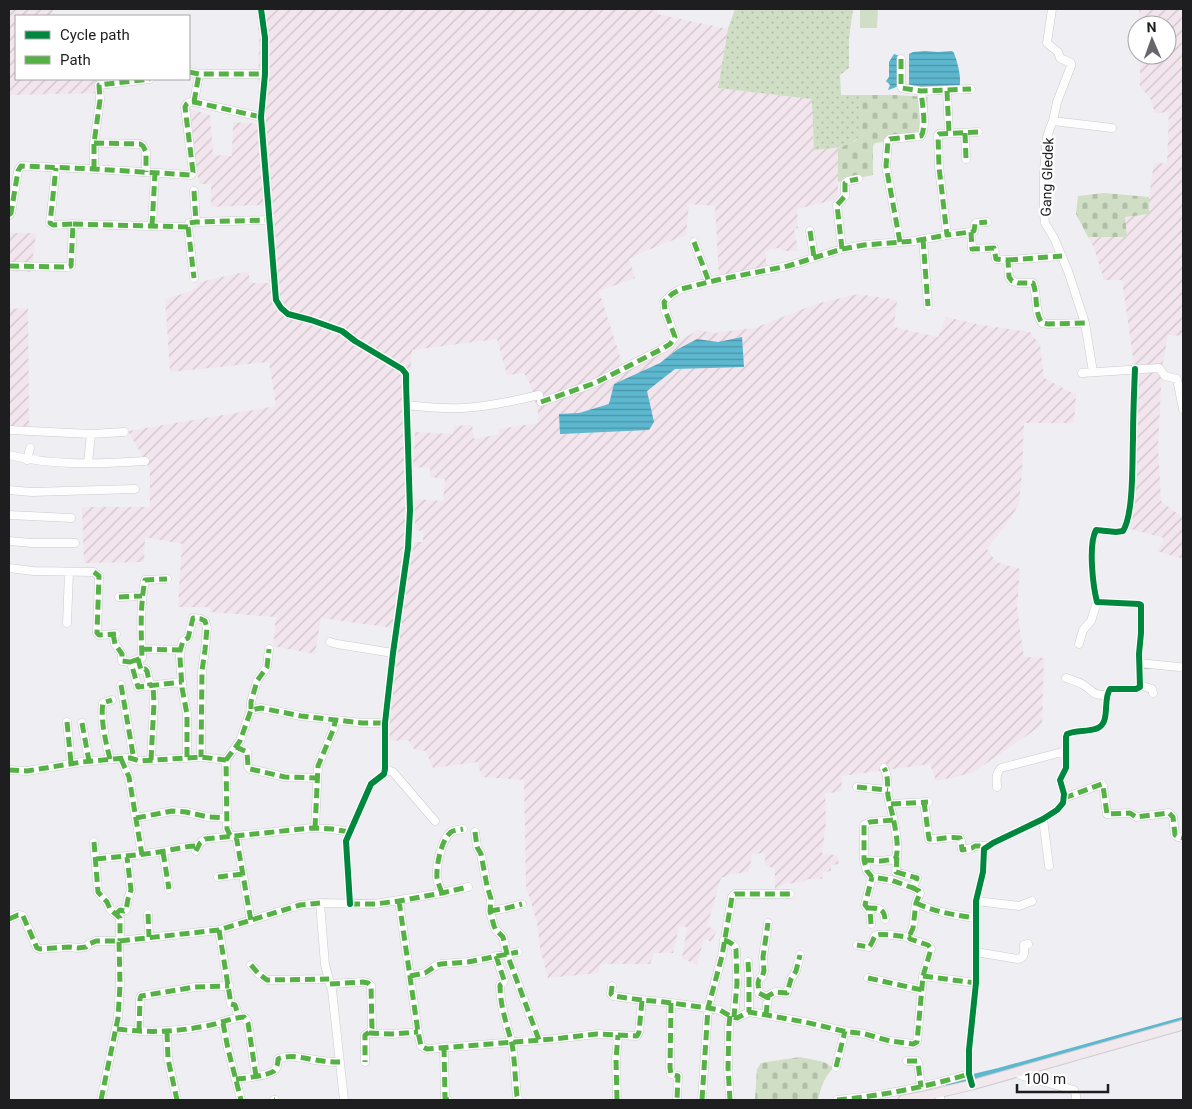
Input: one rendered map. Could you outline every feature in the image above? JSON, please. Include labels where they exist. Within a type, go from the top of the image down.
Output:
[{"type":"main road","points":[[903,1100],[923,1090],[940,1096],[971,1080],[1018,1072],[1183,1025]]},
{"type":"street","points":[[261,9],[265,38],[266,74],[261,117],[276,300],[280,308],[288,314],[342,331],[402,369],[406,374],[410,510],[409,539],[384,724],[385,769],[384,774],[371,784],[345,843],[350,904]]},
{"type":"street","name":"Gang Gledek","points":[[1052,9],[1047,43],[1058,52],[1060,58],[1071,63],[1071,65],[1057,102],[1046,146],[1044,171],[1045,223],[1062,256],[1085,323],[1093,372]]},
{"type":"street","points":[[901,59],[902,88],[921,91],[971,89]]},
{"type":"street","points":[[190,72],[199,74],[266,74]]},
{"type":"street","points":[[194,102],[199,74]]},
{"type":"street","points":[[94,169],[94,143],[100,100],[99,82],[133,80]]},
{"type":"street","points":[[900,242],[886,166],[888,141],[890,139],[920,136],[922,133],[924,127],[921,91]]},
{"type":"street","points":[[947,91],[949,134]]},
{"type":"street","points":[[9,215],[11,214],[12,189],[21,166],[189,175],[194,172],[186,104],[194,102],[261,117]]},
{"type":"street","points":[[1053,121],[1112,128]]},
{"type":"street","points":[[947,235],[939,167],[938,136],[939,134],[978,132]]},
{"type":"street","points":[[965,133],[966,159]]},
{"type":"street","points":[[94,143],[140,144],[146,152],[146,172]]},
{"type":"street","points":[[56,168],[50,224],[53,225],[188,227],[189,224],[196,222],[269,220]]},
{"type":"street","points":[[152,226],[155,173]]},
{"type":"street","points":[[842,249],[837,205],[845,196],[845,183],[848,180],[858,179]]},
{"type":"street","points":[[194,191],[196,222]]},
{"type":"street","points":[[407,405],[432,408],[460,408],[506,403],[540,399],[595,383],[662,350],[670,344],[675,337],[664,302],[672,294],[682,289],[788,266],[842,249],[970,232],[974,231],[974,224],[987,222]]},
{"type":"street","points":[[9,266],[71,266],[73,224]]},
{"type":"street","points":[[188,227],[194,278]]},
{"type":"street","points":[[810,230],[814,257]]},
{"type":"street","points":[[970,232],[972,249],[994,248],[996,259],[1008,260],[1062,256]]},
{"type":"street","points":[[923,239],[928,306]]},
{"type":"street","points":[[694,242],[710,282]]},
{"type":"street","points":[[1008,260],[1009,277],[1012,282],[1030,282],[1034,285],[1037,313],[1040,322],[1048,324],[1085,323]]},
{"type":"street","points":[[1082,373],[1159,368],[1165,376],[1177,379],[1183,409]]},
{"type":"street","points":[[1080,644],[1083,630],[1091,621],[1097,602],[1092,566],[1094,533],[1098,530],[1123,531],[1126,527],[1130,503],[1133,456],[1135,369]]},
{"type":"street","points":[[9,430],[91,434],[124,432]]},
{"type":"street","points":[[88,463],[91,434]]},
{"type":"street","points":[[27,460],[30,448]]},
{"type":"street","points":[[9,455],[27,460],[88,463],[144,460]]},
{"type":"street","points":[[9,490],[31,492],[135,489]]},
{"type":"street","points":[[9,515],[71,518]]},
{"type":"street","points":[[9,541],[75,543]]},
{"type":"street","points":[[9,568],[32,571],[94,572],[99,576],[97,633],[99,635],[115,634],[115,644],[122,654],[122,661],[142,658],[141,611],[145,580],[167,579]]},
{"type":"street","points":[[67,623],[69,572]]},
{"type":"street","points":[[119,597],[142,596]]},
{"type":"street","points":[[837,1100],[879,1097],[971,1080],[969,1050],[976,983],[976,901],[982,872],[984,849],[1043,820],[1060,807],[1064,798],[1060,780],[1066,768],[1067,734],[1095,729],[1103,724],[1107,695],[1110,689],[1136,689],[1140,685],[1141,605],[1097,602]]},
{"type":"street","points":[[187,757],[187,714],[180,650],[183,641],[188,638],[192,618],[199,618],[205,620],[207,628],[202,671],[201,757]]},
{"type":"street","points":[[330,642],[393,653]]},
{"type":"street","points":[[142,648],[180,650]]},
{"type":"street","points":[[236,837],[228,832],[226,760],[240,741],[251,709],[257,681],[266,667],[269,649]]},
{"type":"street","points":[[134,660],[132,664],[138,687],[182,682]]},
{"type":"street","points":[[134,660],[140,669],[147,671],[151,686],[154,704],[152,760]]},
{"type":"street","points":[[1139,663],[1179,667]]},
{"type":"street","points":[[1066,678],[1084,685],[1096,695],[1107,695]]},
{"type":"street","points":[[121,685],[134,760]]},
{"type":"street","points":[[1140,685],[1152,690],[1153,693]]},
{"type":"street","points":[[110,760],[102,708],[103,703],[112,700]]},
{"type":"street","points":[[251,709],[261,708],[302,716],[384,724]]},
{"type":"street","points":[[315,828],[318,766],[334,728],[335,720]]},
{"type":"street","points":[[68,722],[71,764]]},
{"type":"street","points":[[82,723],[89,761]]},
{"type":"street","points":[[236,747],[247,752],[250,769],[285,777],[317,778]]},
{"type":"street","points":[[998,787],[996,776],[1001,768],[1066,751]]},
{"type":"street","points":[[9,770],[27,771],[121,758],[140,761],[187,757],[226,760]]},
{"type":"street","points":[[121,758],[129,777],[142,855]]},
{"type":"street","points":[[884,768],[887,772],[888,790],[897,840],[896,872],[917,878],[913,888]]},
{"type":"street","points":[[385,769],[393,772],[435,821]]},
{"type":"street","points":[[1064,798],[1102,784],[1107,814],[1130,813],[1136,817],[1170,813],[1173,817],[1175,835],[1183,838]]},
{"type":"street","points":[[857,787],[888,790]]},
{"type":"street","points":[[891,804],[926,802],[929,839],[960,838],[962,850],[975,846],[988,846]]},
{"type":"street","points":[[136,818],[172,811],[186,812],[208,818],[227,818]]},
{"type":"street","points":[[893,820],[870,822],[864,825],[864,860],[867,871],[872,877],[891,880],[919,891],[913,928],[909,937]]},
{"type":"street","points":[[1043,820],[1049,866]]},
{"type":"street","points":[[96,858],[142,855],[188,846],[197,849],[201,841],[205,839],[315,828],[350,832]]},
{"type":"street","points":[[442,893],[438,883],[439,859],[444,844],[451,832],[463,829]]},
{"type":"street","points":[[475,832],[477,847],[481,854],[491,899],[490,911],[496,930],[503,937],[507,954],[539,1040]]},
{"type":"street","points":[[236,837],[251,921]]},
{"type":"street","points":[[94,842],[98,892],[107,902],[110,909],[120,918],[118,1018],[101,1100]]},
{"type":"street","points":[[163,852],[169,889]]},
{"type":"street","points":[[116,914],[120,910],[126,910],[131,892],[127,856]]},
{"type":"street","points":[[864,860],[896,860],[897,857]]},
{"type":"street","points":[[218,877],[243,874]]},
{"type":"street","points":[[871,924],[870,912],[865,904],[872,877]]},
{"type":"street","points":[[9,918],[23,916],[37,948],[78,948],[86,947],[96,942],[220,930],[300,905],[375,904],[468,887]]},
{"type":"street","points":[[702,1100],[708,1008],[722,956],[732,897],[734,895],[790,894]]},
{"type":"street","points":[[399,901],[420,1045],[423,1048],[597,1034],[634,1037],[639,1035],[642,1000]]},
{"type":"street","points":[[976,901],[1019,906],[1032,901]]},
{"type":"street","points":[[916,903],[929,909],[976,918]]},
{"type":"street","points":[[320,904],[325,965],[330,981],[344,1100]]},
{"type":"street","points":[[490,911],[522,904]]},
{"type":"street","points":[[867,908],[881,910],[884,912],[884,919]]},
{"type":"street","points":[[148,914],[149,938]]},
{"type":"street","points":[[768,923],[763,957],[763,974],[758,983],[759,994],[768,998]]},
{"type":"street","points":[[220,930],[231,1004],[235,1006],[239,1018]]},
{"type":"street","points":[[612,986],[612,996],[720,1010],[737,1018],[749,1012],[806,1022],[890,1041],[914,1044],[917,1042],[923,976],[931,949],[928,945],[909,937],[886,934],[876,936],[869,947],[857,945]]},
{"type":"street","points":[[724,940],[734,946],[736,950],[737,984],[728,1068],[730,1100]]},
{"type":"street","points":[[976,952],[1018,959],[1022,958],[1024,946],[1028,944]]},
{"type":"street","points":[[410,976],[425,973],[441,964],[468,962],[518,952]]},
{"type":"street","points":[[766,1015],[768,998],[771,993],[787,993],[800,955]]},
{"type":"street","points":[[496,956],[504,980],[504,983],[500,985],[500,996],[511,1042],[519,1100]]},
{"type":"street","points":[[748,962],[749,1012]]},
{"type":"street","points":[[251,965],[268,980],[364,982],[369,984],[371,988],[372,1028],[365,1036],[365,1062]]},
{"type":"street","points":[[923,976],[976,983]]},
{"type":"street","points":[[868,978],[922,990]]},
{"type":"street","points":[[139,1031],[141,996],[195,987],[229,986]]},
{"type":"street","points":[[671,1003],[670,1068],[671,1075],[678,1076],[677,1100]]},
{"type":"street","points":[[116,1029],[167,1032],[222,1023],[242,1017],[245,1018],[248,1023],[256,1076]]},
{"type":"street","points":[[222,1023],[241,1100]]},
{"type":"street","points":[[836,1066],[845,1031]]},
{"type":"street","points":[[167,1032],[168,1059],[178,1100]]},
{"type":"street","points":[[369,1033],[418,1032]]},
{"type":"street","points":[[617,1100],[616,1060],[618,1035]]},
{"type":"street","points":[[444,1047],[446,1098],[448,1100]]},
{"type":"street","points":[[236,1079],[256,1076],[275,1070],[278,1059],[281,1058],[294,1057],[340,1062]]},
{"type":"street","points":[[907,1061],[917,1062],[919,1065],[923,1090]]},
{"type":"street","points":[[1018,1072],[1026,1078],[1074,1090],[1076,1100]]},
{"type":"shaded area","points":[[9,9],[53,9],[52,15],[15,15],[15,80],[100,80],[101,93],[9,95]]},
{"type":"shaded area","points":[[256,9],[657,9],[657,14],[728,29],[718,88],[812,99],[814,150],[838,148],[838,199],[797,209],[798,228],[794,229],[798,251],[784,251],[778,248],[765,251],[767,267],[719,277],[715,206],[689,204],[686,235],[629,259],[635,278],[599,291],[624,369],[698,330],[714,333],[754,328],[816,304],[858,294],[897,300],[894,327],[938,337],[946,317],[981,325],[1030,332],[1040,345],[1044,378],[1076,395],[1074,423],[1024,423],[1019,503],[1011,518],[987,549],[996,562],[1020,569],[1017,609],[1024,657],[1044,658],[1042,725],[972,773],[936,781],[930,764],[842,776],[841,792],[825,793],[826,821],[822,854],[837,855],[839,864],[831,865],[831,871],[823,872],[822,879],[808,879],[804,882],[784,884],[775,891],[775,868],[765,865],[765,853],[752,854],[749,872],[732,874],[721,878],[707,926],[717,931],[711,942],[706,939],[703,942],[697,965],[682,958],[687,927],[679,926],[673,953],[654,953],[650,964],[600,964],[599,973],[548,978],[540,949],[537,922],[526,886],[524,780],[482,777],[477,762],[433,768],[426,751],[414,749],[408,740],[385,741],[387,715],[414,542],[423,542],[423,531],[415,530],[415,499],[443,501],[445,479],[430,477],[430,468],[413,467],[415,432],[453,434],[454,426],[472,425],[474,439],[500,434],[498,429],[538,423],[538,411],[530,384],[524,373],[507,375],[497,339],[412,350],[406,433],[407,515],[394,628],[321,618],[315,654],[273,646],[276,617],[210,612],[210,607],[178,607],[182,544],[145,537],[144,562],[84,563],[82,507],[150,507],[150,469],[128,431],[276,406],[269,362],[170,372],[165,299],[192,291],[200,282],[249,271],[249,283],[269,283],[266,205],[211,207],[211,184],[199,184],[190,109],[210,115],[213,155],[232,156],[233,122],[258,124],[259,39]]},
{"type":"shaded area","points":[[1139,9],[1183,9],[1183,336],[1168,335],[1162,367],[1158,446],[1161,501],[1183,518],[1183,559],[1157,551],[1164,538],[1123,527],[1130,485],[1135,373],[1122,280],[1104,280],[1094,248],[1088,237],[1126,237],[1125,216],[1149,214],[1149,197],[1154,162],[1167,164],[1169,112],[1155,113],[1150,98],[1140,86],[1140,65],[1177,65],[1177,15],[1139,15]]},
{"type":"shaded area","points":[[9,233],[36,233],[31,272],[9,271]]},
{"type":"shaded area","points":[[28,308],[29,431],[9,431],[9,309]]},
{"type":"green space","points":[[735,9],[853,9],[849,39],[849,68],[840,75],[841,95],[861,95],[861,135],[856,140],[833,148],[814,150],[812,99],[718,88],[728,29]]},
{"type":"green space","points":[[860,9],[878,9],[877,28],[860,28]]},
{"type":"green space","points":[[861,95],[928,97],[926,132],[923,137],[875,143],[873,146],[873,175],[838,182],[838,148],[854,142],[861,135]]},
{"type":"green space","points":[[1104,193],[1149,197],[1149,214],[1125,217],[1127,237],[1088,237],[1076,214],[1078,196]]},
{"type":"green space","points":[[800,1057],[824,1062],[834,1068],[826,1078],[818,1100],[755,1100],[757,1069],[761,1063]]},
{"type":"green space","points":[[848,1098],[848,1100],[818,1100]]},
{"type":"water","points":[[925,51],[952,51],[954,53],[960,76],[959,89],[909,87],[909,54]]},
{"type":"water","points":[[894,54],[900,56],[900,85],[888,90],[890,85],[886,81],[889,77],[889,62]]},
{"type":"water","points":[[742,337],[744,367],[675,369],[647,391],[654,422],[649,430],[560,434],[559,414],[579,413],[609,404],[614,384],[660,363],[678,349],[697,339],[718,342]]},
{"type":"waterway","points":[[948,1083],[999,1071],[1183,1020]]},
{"type":"marked path","points":[[901,59],[902,88],[921,91],[971,89]]},
{"type":"marked path","points":[[190,72],[199,74],[265,74]]},
{"type":"marked path","points":[[194,102],[199,74]]},
{"type":"marked path","points":[[94,169],[94,143],[100,100],[99,85],[142,80]]},
{"type":"marked path","points":[[900,242],[886,166],[888,141],[890,139],[921,136],[924,127],[921,91]]},
{"type":"marked path","points":[[947,91],[949,133]]},
{"type":"marked path","points":[[9,215],[11,213],[18,171],[21,166],[191,175],[193,172],[185,107],[187,103],[194,102],[261,117]]},
{"type":"marked path","points":[[978,132],[938,135],[939,167],[947,235],[971,232],[972,249],[994,248],[996,259],[1008,260],[1009,277],[1012,281],[1033,283],[1038,314],[1042,323],[1085,323]]},
{"type":"marked path","points":[[965,133],[966,159]]},
{"type":"marked path","points":[[94,143],[140,144],[146,152],[146,172]]},
{"type":"marked path","points":[[9,266],[71,266],[73,224],[53,225],[50,223],[56,168]]},
{"type":"marked path","points":[[152,226],[155,173]]},
{"type":"marked path","points":[[842,249],[837,205],[845,196],[845,183],[858,179]]},
{"type":"marked path","points":[[194,191],[196,222]]},
{"type":"marked path","points":[[73,224],[188,227],[189,223],[196,222],[269,220]]},
{"type":"marked path","points":[[971,232],[974,231],[976,223],[987,222]]},
{"type":"marked path","points":[[188,227],[194,278]]},
{"type":"marked path","points":[[810,231],[814,257]]},
{"type":"marked path","points":[[541,402],[595,383],[670,344],[675,337],[664,302],[681,289],[788,266],[842,249],[864,245],[914,241],[947,235]]},
{"type":"marked path","points":[[923,239],[928,306]]},
{"type":"marked path","points":[[694,242],[709,282]]},
{"type":"marked path","points":[[1008,260],[1062,256]]},
{"type":"marked path","points":[[94,572],[99,576],[97,633],[99,635],[116,634]]},
{"type":"marked path","points":[[130,662],[142,658],[141,628],[145,580],[167,579]]},
{"type":"marked path","points":[[119,597],[142,596]]},
{"type":"marked path","points":[[187,757],[187,714],[182,688],[180,651],[183,641],[188,638],[193,618],[205,621],[207,628],[202,671],[201,757]]},
{"type":"marked path","points":[[113,634],[115,644],[122,654],[122,661],[131,663],[138,687],[182,682]]},
{"type":"marked path","points":[[142,649],[181,650]]},
{"type":"marked path","points":[[251,709],[257,681],[267,667],[269,649]]},
{"type":"marked path","points":[[138,659],[141,670],[145,669],[147,671],[150,686]]},
{"type":"marked path","points":[[121,685],[134,760]]},
{"type":"marked path","points":[[151,760],[153,686]]},
{"type":"marked path","points":[[110,759],[104,731],[102,709],[103,703],[112,700]]},
{"type":"marked path","points":[[226,760],[240,741],[251,710],[261,708],[301,716],[362,723],[385,723]]},
{"type":"marked path","points":[[315,828],[318,766],[334,728],[335,720]]},
{"type":"marked path","points":[[67,722],[71,763]]},
{"type":"marked path","points":[[82,723],[89,761]]},
{"type":"marked path","points":[[236,747],[247,752],[250,769],[285,777],[317,778]]},
{"type":"marked path","points":[[9,770],[27,771],[82,762],[125,758],[140,761],[201,757],[226,760],[227,829],[230,835],[236,837],[251,921]]},
{"type":"marked path","points":[[121,759],[129,777],[142,855]]},
{"type":"marked path","points":[[864,860],[881,861],[895,859],[897,854],[897,838],[888,796],[887,774],[884,768]]},
{"type":"marked path","points":[[1064,798],[1102,784],[1107,814],[1130,813],[1136,817],[1169,813],[1173,817],[1175,835],[1183,838]]},
{"type":"marked path","points":[[857,787],[888,790]]},
{"type":"marked path","points":[[924,802],[929,839],[960,838],[962,850],[975,846],[988,846]]},
{"type":"marked path","points":[[891,804],[928,802]]},
{"type":"marked path","points":[[136,818],[172,811],[227,818]]},
{"type":"marked path","points":[[893,820],[870,822],[864,825],[864,860],[867,871],[872,877],[891,880],[913,888]]},
{"type":"marked path","points":[[196,851],[200,843],[205,839],[312,828],[350,832]]},
{"type":"marked path","points":[[442,893],[437,880],[438,860],[442,847],[451,832],[463,829]]},
{"type":"marked path","points":[[475,832],[477,847],[481,854],[491,899],[490,911],[494,926],[503,937],[507,954],[539,1040]]},
{"type":"marked path","points":[[94,842],[98,892],[107,902],[110,909],[120,918],[120,941]]},
{"type":"marked path","points":[[96,859],[198,846]]},
{"type":"marked path","points":[[163,852],[169,889]]},
{"type":"marked path","points":[[116,914],[120,910],[126,910],[131,890],[127,857]]},
{"type":"marked path","points":[[897,857],[896,872],[917,878],[913,888],[920,893],[916,903],[913,928],[909,937]]},
{"type":"marked path","points":[[218,877],[243,874]]},
{"type":"marked path","points":[[871,924],[870,911],[865,905],[872,877]]},
{"type":"marked path","points":[[350,904],[375,904],[399,901],[468,887]]},
{"type":"marked path","points":[[702,1100],[708,1008],[722,956],[732,897],[735,894],[790,894]]},
{"type":"marked path","points":[[399,901],[418,1032],[421,1046],[427,1049],[597,1034],[637,1036],[642,1000],[720,1010],[737,1018],[749,1012],[865,1034],[890,1041],[913,1044],[917,1042],[923,976],[931,949],[928,945],[909,937],[887,935],[875,936],[869,947],[857,945]]},
{"type":"marked path","points":[[9,919],[18,915],[23,916],[37,948],[78,948],[86,947],[96,941],[119,941],[219,930],[300,905],[320,903]]},
{"type":"marked path","points":[[916,903],[938,911],[975,918]]},
{"type":"marked path","points":[[490,911],[522,904]]},
{"type":"marked path","points":[[867,908],[881,910],[885,919]]},
{"type":"marked path","points":[[148,914],[149,937]]},
{"type":"marked path","points":[[768,923],[763,957],[764,971],[758,983],[759,993],[768,998]]},
{"type":"marked path","points":[[219,930],[231,1004],[235,1005],[239,1018]]},
{"type":"marked path","points":[[724,940],[732,944],[736,950],[737,984],[734,1017]]},
{"type":"marked path","points":[[101,1100],[118,1018],[120,985],[119,941]]},
{"type":"marked path","points":[[410,976],[425,973],[441,964],[468,962],[518,952]]},
{"type":"marked path","points":[[766,1015],[768,996],[775,992],[787,993],[800,955]]},
{"type":"marked path","points":[[496,956],[504,980],[500,985],[501,1000],[512,1044],[519,1100]]},
{"type":"marked path","points":[[748,962],[749,1012]]},
{"type":"marked path","points":[[251,965],[267,980],[329,979]]},
{"type":"marked path","points":[[923,976],[976,983]]},
{"type":"marked path","points":[[868,978],[922,990]]},
{"type":"marked path","points":[[330,984],[363,982],[371,986],[372,1028],[365,1035],[365,1062]]},
{"type":"marked path","points":[[139,1031],[141,996],[195,987],[229,986]]},
{"type":"marked path","points":[[612,986],[611,994],[613,996],[642,1000]]},
{"type":"marked path","points":[[671,1003],[670,1068],[671,1074],[678,1076],[677,1100]]},
{"type":"marked path","points":[[730,1016],[728,1068],[730,1100]]},
{"type":"marked path","points":[[117,1029],[140,1031],[183,1030],[244,1017],[248,1023],[256,1076]]},
{"type":"marked path","points":[[223,1023],[241,1100]]},
{"type":"marked path","points":[[836,1067],[845,1031]]},
{"type":"marked path","points":[[167,1032],[168,1059],[177,1100]]},
{"type":"marked path","points":[[369,1033],[418,1032]]},
{"type":"marked path","points":[[617,1100],[616,1060],[618,1035]]},
{"type":"marked path","points":[[444,1047],[445,1098],[448,1100]]},
{"type":"marked path","points":[[236,1079],[271,1073],[276,1068],[278,1059],[283,1057],[340,1062]]},
{"type":"marked path","points":[[907,1061],[917,1061],[921,1087]]},
{"type":"marked path","points":[[837,1100],[903,1090],[969,1074]]},
{"type":"cycle path","points":[[261,9],[265,38],[265,74],[261,117],[276,300],[288,314],[342,331],[402,369],[406,374],[410,510],[408,548],[385,723],[385,769],[384,774],[371,784],[346,841],[350,904]]},
{"type":"cycle path","points":[[972,1085],[969,1074],[969,1050],[976,983],[976,901],[983,872],[984,849],[1057,810],[1063,803],[1064,794],[1060,780],[1066,768],[1067,734],[1100,727],[1105,717],[1110,689],[1136,689],[1140,687],[1141,605],[1097,602],[1092,555],[1092,545],[1096,530],[1123,531],[1127,523],[1132,486],[1135,369]]}]
